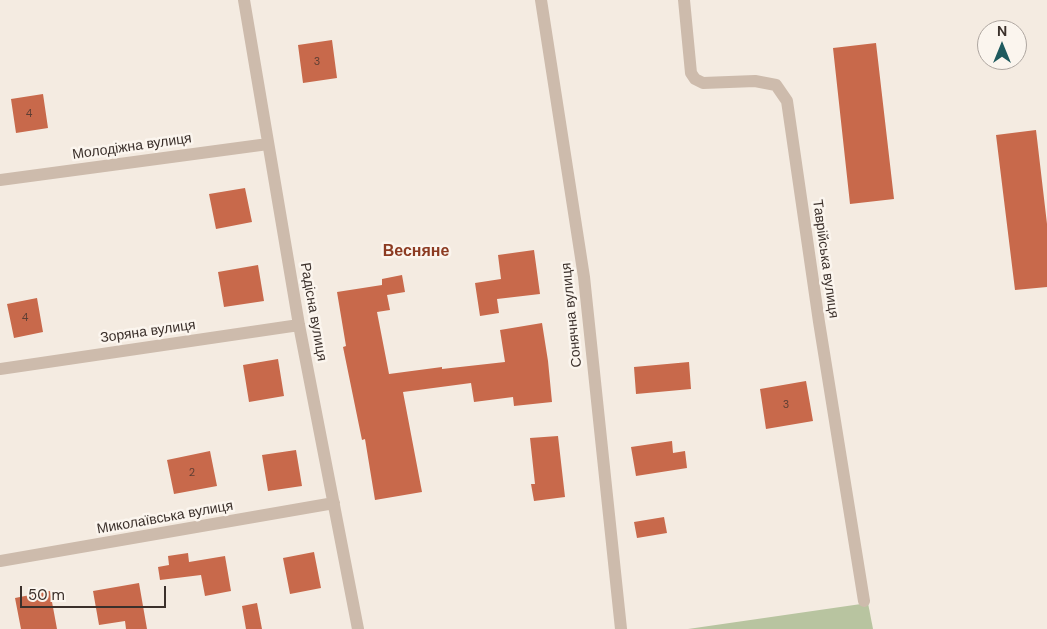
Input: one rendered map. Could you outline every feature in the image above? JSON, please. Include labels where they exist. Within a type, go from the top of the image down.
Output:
[{"type":"street","name":"Радісна вулиця","points":[[244,0],[299,325],[358,629]]},
{"type":"street","name":"Сонячна вулиця","points":[[541,0],[584,277],[621,629]]},
{"type":"street","name":"Таврійська вулиця","points":[[684,0],[691,73],[695,79],[703,83],[754,81],[776,85],[787,101],[819,322],[864,601]]},
{"type":"street","name":"Молодіжна вулиця","points":[[0,180],[268,144]]},
{"type":"street","name":"Зоряна вулиця","points":[[0,369],[299,325]]},
{"type":"street","name":"Миколаївська вулиця","points":[[0,561],[334,503]]},
{"type":"green space","points":[[868,603],[873,629],[688,629]]},
{"type":"building","points":[[332,40],[337,78],[303,83],[298,45]]},
{"type":"building","points":[[876,43],[894,199],[850,204],[833,48]]},
{"type":"building","points":[[43,94],[48,128],[16,133],[11,99]]},
{"type":"building","points":[[1036,130],[1047,224],[1047,287],[1015,290],[996,135]]},
{"type":"building","points":[[245,188],[252,222],[216,229],[209,194]]},
{"type":"building","points":[[534,250],[540,294],[497,299],[499,313],[480,316],[475,283],[501,279],[498,255]]},
{"type":"building","points":[[258,265],[264,301],[224,307],[218,272]]},
{"type":"building","points":[[402,275],[405,292],[387,295],[390,310],[377,312],[389,374],[442,367],[442,369],[505,362],[500,330],[542,323],[552,402],[514,406],[513,397],[474,402],[471,383],[403,392],[422,492],[375,500],[365,439],[362,440],[343,347],[346,346],[337,292],[382,285],[382,279]]},
{"type":"building","points":[[37,298],[43,332],[14,338],[7,304]]},
{"type":"building","points":[[278,359],[284,396],[249,402],[243,365]]},
{"type":"building","points":[[689,362],[691,389],[636,394],[634,367]]},
{"type":"building","points":[[806,381],[813,421],[766,429],[760,389]]},
{"type":"building","points":[[558,436],[565,497],[534,501],[531,484],[535,484],[530,438]]},
{"type":"building","points":[[672,441],[673,453],[685,451],[687,468],[636,476],[631,447]]},
{"type":"building","points":[[296,450],[302,486],[268,491],[262,455]]},
{"type":"building","points":[[210,451],[217,486],[174,494],[167,460]]},
{"type":"building","points":[[664,517],[667,533],[637,538],[634,522]]},
{"type":"building","points":[[314,552],[321,588],[290,594],[283,558]]},
{"type":"building","points":[[188,553],[189,562],[225,556],[231,591],[205,596],[201,575],[160,580],[158,567],[169,565],[168,556]]},
{"type":"building","points":[[139,583],[147,629],[126,629],[125,621],[99,625],[93,591]]},
{"type":"building","points":[[50,591],[57,629],[21,629],[15,598]]},
{"type":"building","points":[[257,603],[262,629],[246,629],[242,606]]},
{"type":"district","name":"Весняне","points":[[416,252]]}]
